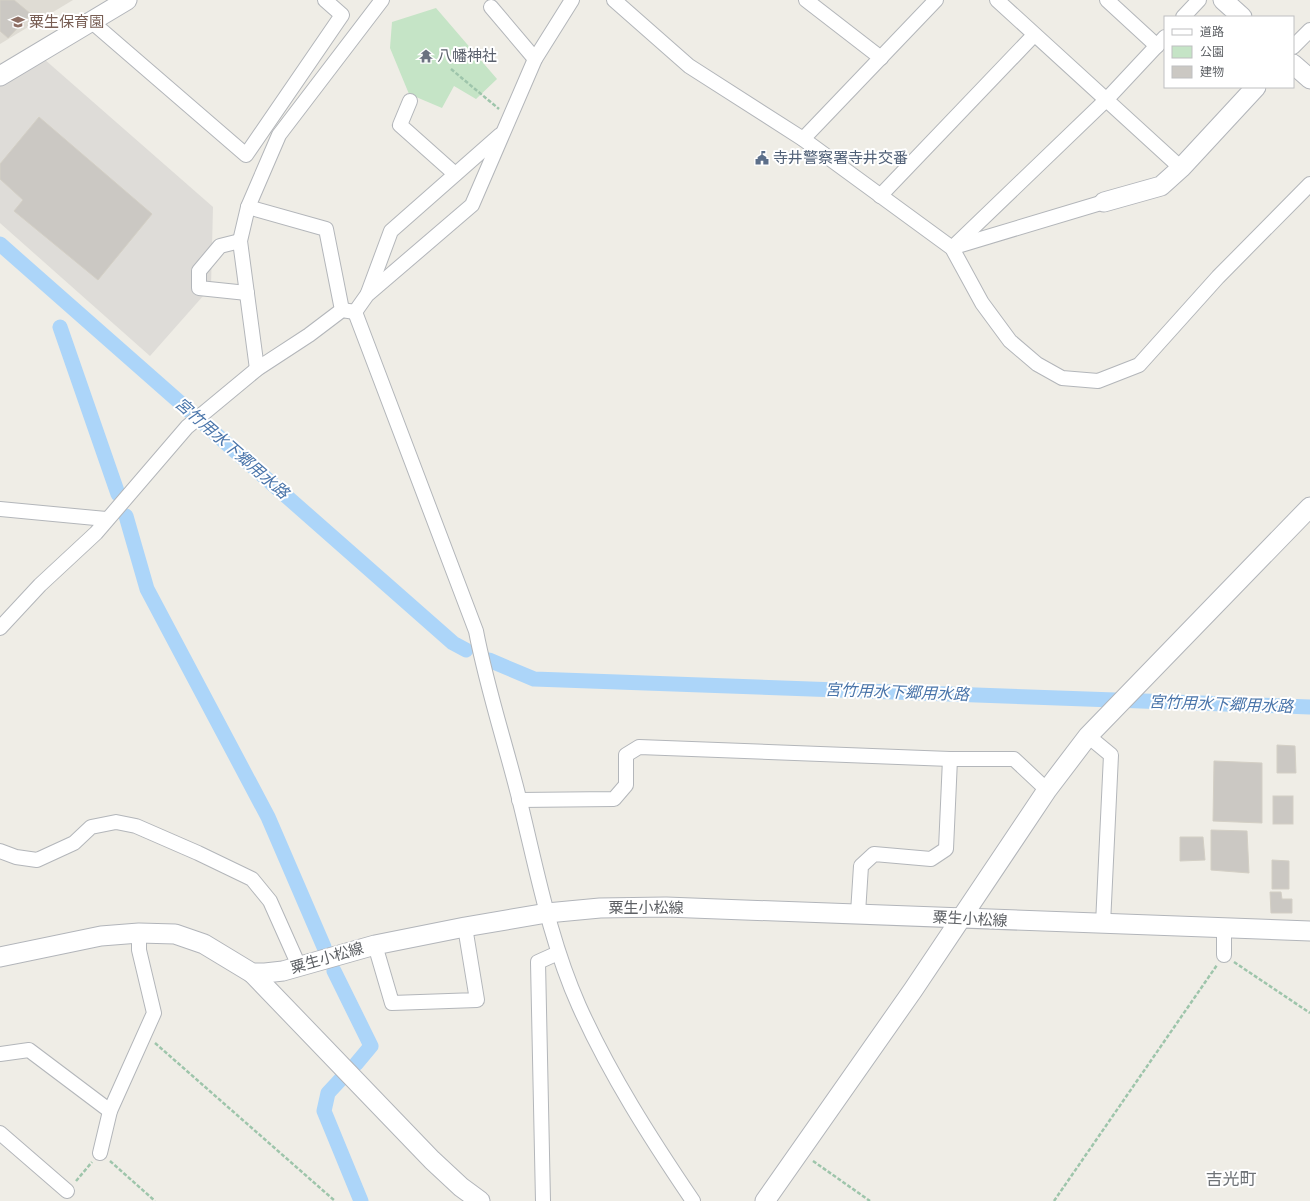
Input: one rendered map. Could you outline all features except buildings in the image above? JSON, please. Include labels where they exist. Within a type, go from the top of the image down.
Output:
[{"type":"main road","points":[[0,76],[127,0]]},
{"type":"main road","points":[[1223,0],[1241,16]]},
{"type":"main road","points":[[1294,65],[1310,79]]},
{"type":"main road","points":[[1104,202],[1161,186],[1181,168],[1255,88]]},
{"type":"main road","points":[[765,1201],[961,919],[1047,790],[1088,736],[1112,713],[1158,663],[1310,507]]},
{"type":"main road","name":"粟生小松線","points":[[252,973],[283,971],[375,945],[466,927],[547,913],[600,908],[666,907],[858,913],[961,919],[1310,932]]},
{"type":"main road","points":[[0,957],[101,936],[139,933],[176,934],[204,944],[252,973],[432,1160],[461,1187],[480,1201]]},
{"type":"street","points":[[92,22],[246,154],[342,15],[325,0]]},
{"type":"street","points":[[257,369],[240,242],[248,207],[279,134],[382,0]]},
{"type":"street","points":[[0,628],[40,585],[96,533],[106,519],[187,427],[257,369],[348,311],[472,206],[535,59],[572,0]]},
{"type":"street","points":[[614,0],[689,66],[803,139],[952,248],[982,303],[1010,341],[1038,364],[1062,378],[1098,381],[1139,365],[1218,277],[1310,184]]},
{"type":"street","points":[[806,0],[881,58]]},
{"type":"street","points":[[803,139],[936,0]]},
{"type":"street","points":[[997,0],[1181,168]]},
{"type":"street","points":[[952,248],[1107,99],[1161,42],[1107,0]]},
{"type":"street","points":[[1184,16],[1199,0]]},
{"type":"street","points":[[491,7],[535,59]]},
{"type":"street","points":[[1294,46],[1310,30]]},
{"type":"street","points":[[880,196],[1034,35]]},
{"type":"street","points":[[410,101],[400,125],[455,174]]},
{"type":"street","points":[[367,295],[391,231],[503,133]]},
{"type":"street","points":[[952,248],[1104,202]]},
{"type":"street","points":[[248,207],[326,229],[348,311],[476,631],[484,674],[519,800],[558,953],[579,1007],[615,1076],[652,1142],[693,1201]]},
{"type":"street","points":[[240,242],[220,246],[199,271],[199,288],[247,293]]},
{"type":"street","points":[[0,509],[106,519]]},
{"type":"street","points":[[1088,736],[1111,755],[1104,924]]},
{"type":"street","points":[[519,800],[614,799],[626,785],[626,755],[638,747],[950,759],[1014,759],[1047,790]]},
{"type":"street","points":[[858,913],[862,866],[874,854],[931,859],[946,849],[950,759]]},
{"type":"street","points":[[0,851],[16,857],[37,860],[74,843],[91,827],[116,822],[136,826],[198,853],[252,880],[270,901],[299,966]]},
{"type":"street","points":[[375,945],[392,1003],[477,1000],[466,927]]},
{"type":"street","points":[[1224,929],[1224,955]]},
{"type":"street","points":[[100,1153],[110,1111],[154,1013],[139,950],[139,933]]},
{"type":"street","points":[[543,1201],[538,962],[558,953]]},
{"type":"street","points":[[0,1054],[29,1050],[110,1111]]},
{"type":"street","points":[[0,1133],[67,1191]]},
{"type":"path","points":[[451,69],[509,117]]},
{"type":"path","points":[[1054,1201],[1224,955],[1310,1013]]},
{"type":"path","points":[[144,1034],[335,1201]]},
{"type":"path","points":[[799,1152],[870,1201]]},
{"type":"path","points":[[67,1191],[100,1153],[155,1201]]},
{"type":"shaded area","name":"粟生保育園","points":[[0,0],[73,0],[0,44]]},
{"type":"shaded area","points":[[44,59],[213,207],[211,287],[150,356],[0,223],[0,86]]},
{"type":"green space","points":[[436,8],[497,79],[476,99],[454,86],[442,108],[409,94],[390,48],[392,22]]},
{"type":"waterway","name":"宮竹用水下郷用水路","points":[[0,244],[453,643],[466,650]]},
{"type":"waterway","points":[[60,327],[118,494]]},
{"type":"waterway","points":[[126,516],[147,589],[268,817],[324,947]]},
{"type":"waterway","name":"宮竹用水下郷用水路","points":[[489,660],[534,679],[1310,707]]},
{"type":"waterway","points":[[334,971],[371,1046],[356,1064]]},
{"type":"waterway","points":[[341,1079],[328,1093],[324,1111],[361,1201]]},
{"type":"place","name":"粟生保育園","points":[[18,22]]},
{"type":"place","name":"八幡神社","points":[[426,56]]},
{"type":"place","name":"寺井警察署寺井交番","points":[[762,158]]},
{"type":"district","name":"吉光町","points":[[1231,1179]]}]
